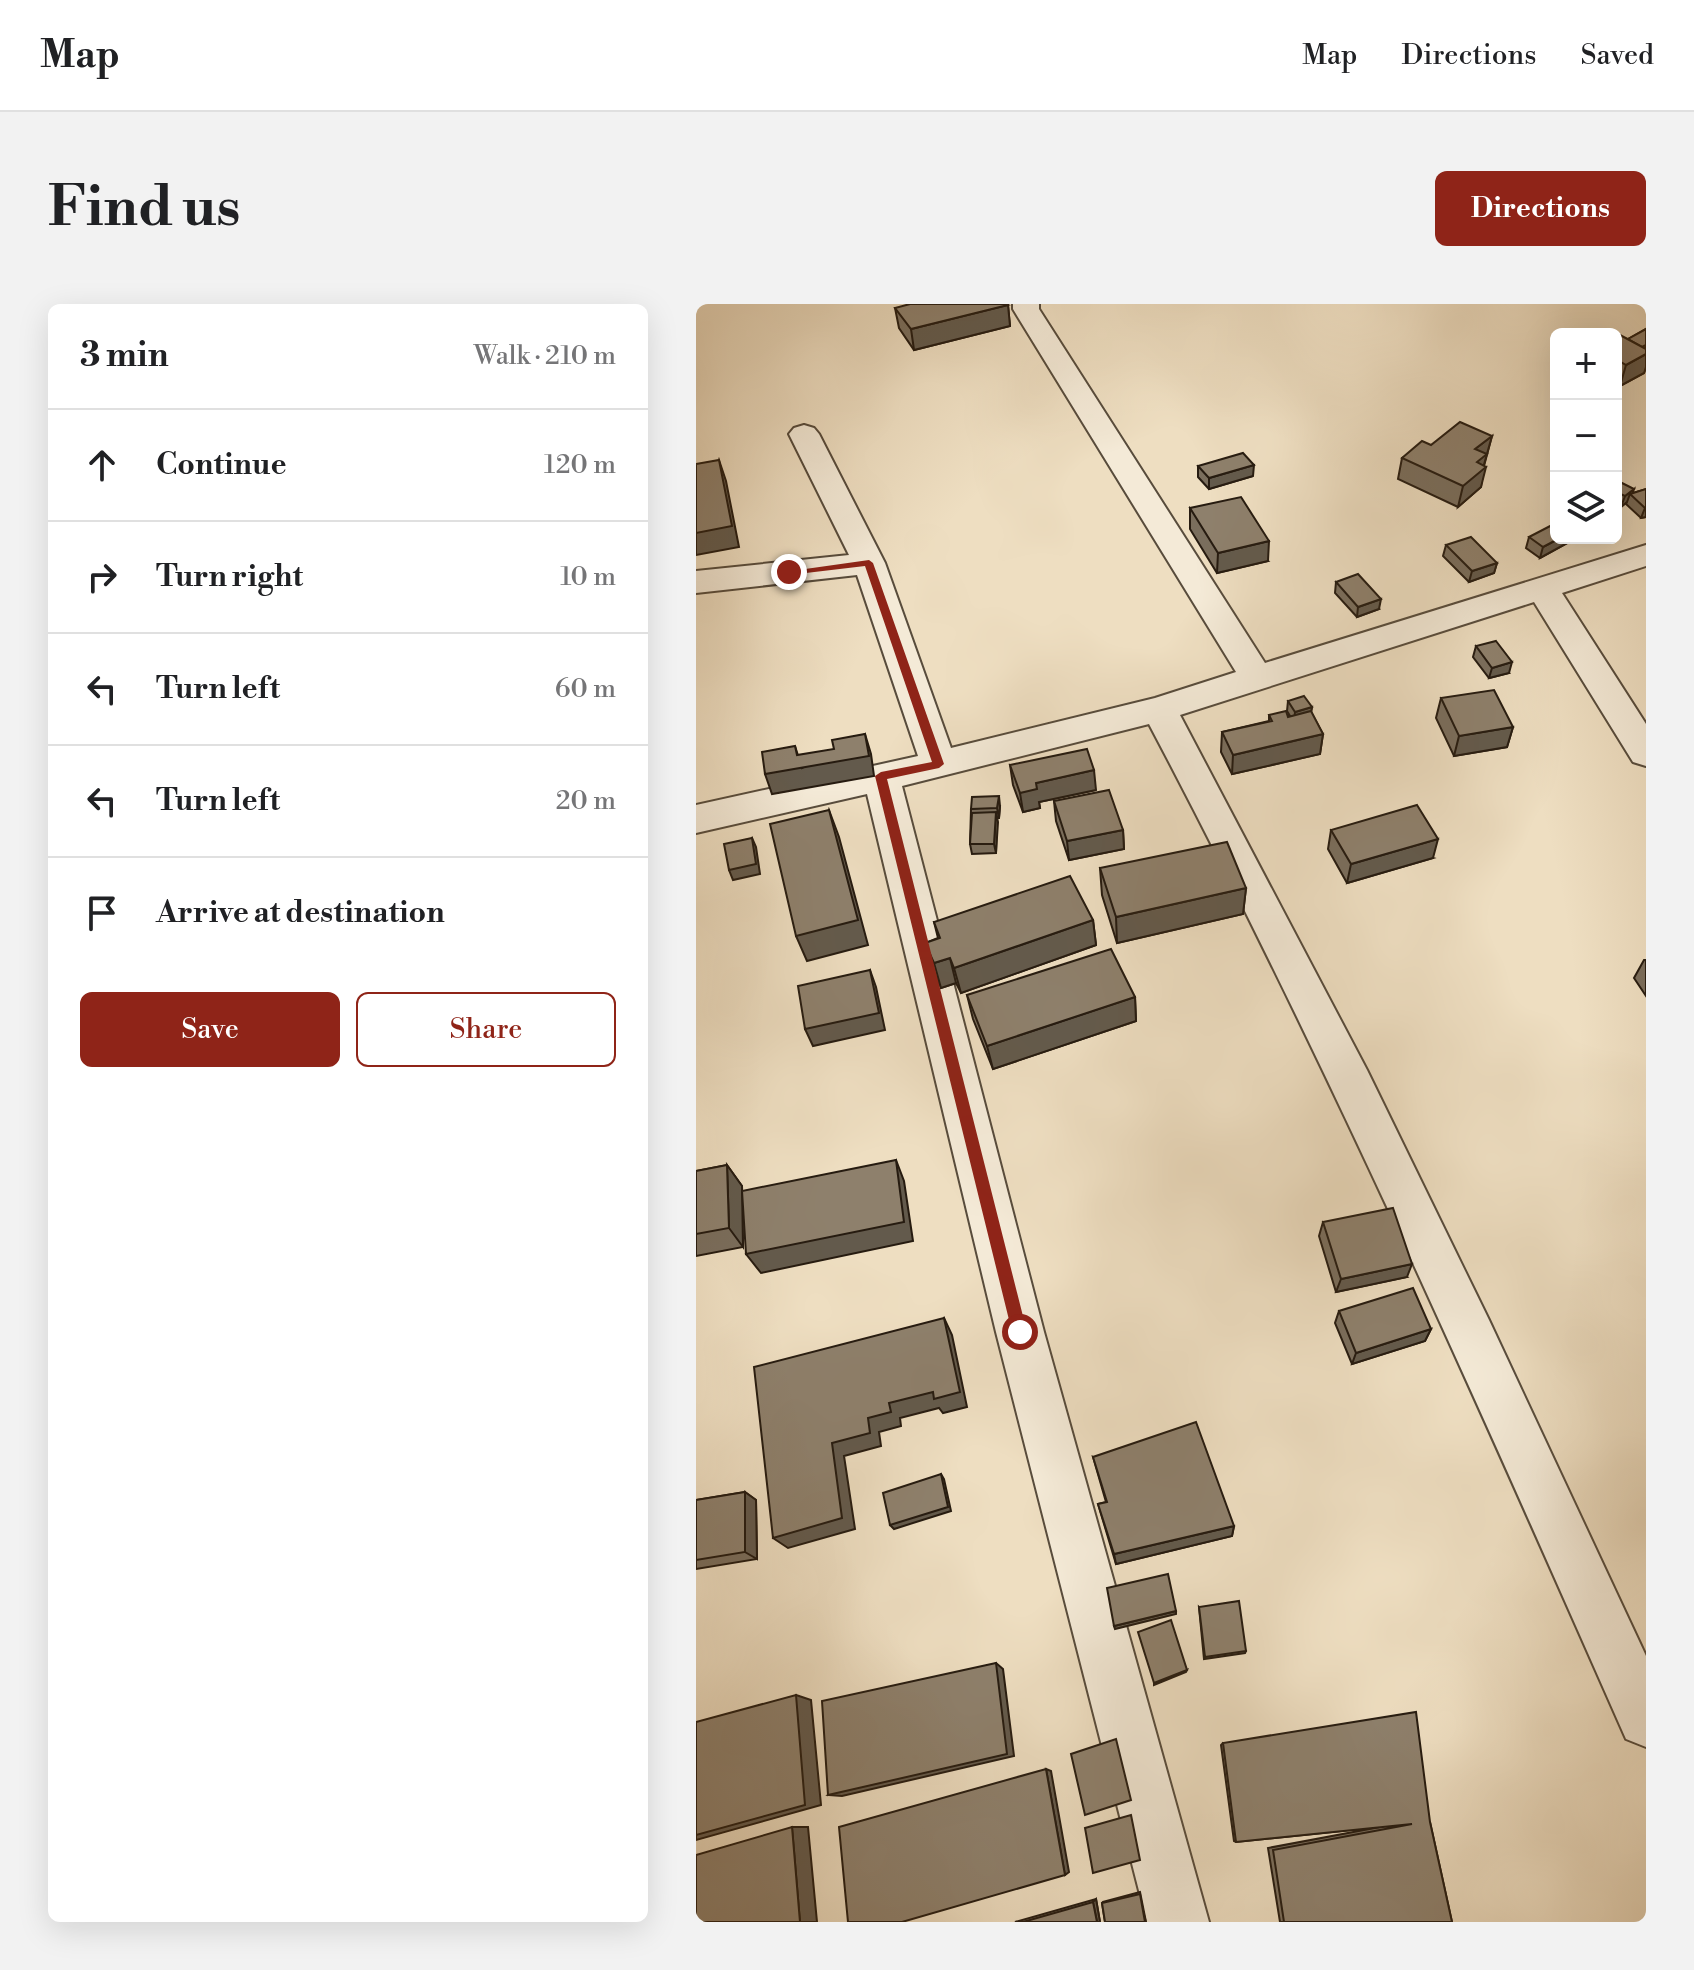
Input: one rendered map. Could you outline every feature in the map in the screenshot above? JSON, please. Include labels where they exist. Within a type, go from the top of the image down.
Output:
[{"type":"street","points":[[1026,304],[1026,309],[1257,678]]},
{"type":"street","points":[[804,434],[869,563],[939,764]]},
{"type":"street","points":[[696,819],[939,764],[1159,709],[1646,555]]},
{"type":"street","points":[[696,582],[869,563]]},
{"type":"street","points":[[1542,587],[1646,753]]},
{"type":"street","points":[[1159,709],[1242,860],[1277,931],[1484,1361],[1646,1719]]},
{"type":"street","points":[[881,776],[1020,1332],[1178,1922]]},
{"type":"building","points":[[910,304],[1008,305],[911,329],[895,308]]},
{"type":"building","points":[[1646,329],[1646,345],[1642,347],[1628,339]]},
{"type":"building","points":[[1622,336],[1646,349],[1646,354],[1626,365],[1622,363]]},
{"type":"building","points":[[1460,422],[1492,436],[1475,449],[1487,454],[1477,462],[1486,467],[1463,486],[1402,458],[1422,441],[1431,445]]},
{"type":"building","points":[[1243,453],[1254,465],[1209,478],[1198,466]]},
{"type":"building","points":[[719,460],[732,526],[696,533],[696,464]]},
{"type":"building","points":[[1622,483],[1634,489],[1625,496],[1622,495]]},
{"type":"building","points":[[1646,489],[1646,507],[1645,508],[1630,494]]},
{"type":"building","points":[[1241,497],[1269,541],[1218,553],[1190,508]]},
{"type":"building","points":[[1550,526],[1550,543],[1543,547],[1529,537]]},
{"type":"building","points":[[1471,537],[1497,563],[1472,571],[1446,545]]},
{"type":"building","points":[[1358,574],[1381,599],[1358,607],[1336,582]]},
{"type":"building","points":[[1496,641],[1512,662],[1492,668],[1476,646]]},
{"type":"building","points":[[1494,690],[1513,727],[1459,736],[1441,698]]},
{"type":"building","points":[[1304,696],[1312,707],[1295,712],[1288,701]]},
{"type":"building","points":[[1286,711],[1288,717],[1311,711],[1323,734],[1233,755],[1222,732],[1272,721],[1269,715]]},
{"type":"building","points":[[865,734],[869,756],[765,774],[762,752],[795,746],[797,755],[834,749],[832,740]]},
{"type":"building","points":[[1087,749],[1094,770],[1036,783],[1037,789],[1020,793],[1010,765]]},
{"type":"building","points":[[1109,790],[1123,830],[1067,841],[1054,801]]},
{"type":"building","points":[[999,796],[997,808],[971,809],[972,797]]},
{"type":"building","points":[[1417,805],[1438,839],[1351,864],[1331,830]]},
{"type":"building","points":[[829,810],[858,920],[796,936],[770,824]]},
{"type":"building","points":[[996,812],[994,844],[970,844],[972,813]]},
{"type":"building","points":[[752,838],[756,864],[729,870],[724,844]]},
{"type":"building","points":[[1227,842],[1246,888],[1116,917],[1100,868]]},
{"type":"building","points":[[1070,876],[1093,920],[954,968],[950,958],[934,963],[925,943],[940,938],[934,922]]},
{"type":"building","points":[[1111,949],[1135,997],[987,1046],[967,995]]},
{"type":"building","points":[[870,970],[879,1013],[805,1029],[798,986]]},
{"type":"building","points":[[896,1160],[904,1222],[746,1254],[742,1191]]},
{"type":"building","points":[[727,1165],[729,1228],[696,1234],[696,1171]]},
{"type":"building","points":[[1393,1208],[1412,1264],[1341,1279],[1323,1222]]},
{"type":"building","points":[[1413,1288],[1431,1329],[1356,1353],[1339,1311]]},
{"type":"building","points":[[944,1318],[960,1392],[934,1399],[933,1392],[889,1403],[891,1412],[868,1418],[870,1433],[832,1443],[842,1518],[773,1538],[754,1367]]},
{"type":"building","points":[[1196,1422],[1234,1526],[1114,1554],[1098,1504],[1107,1502],[1093,1457]]},
{"type":"building","points":[[941,1474],[948,1507],[890,1525],[883,1493]]},
{"type":"building","points":[[745,1492],[745,1552],[696,1560],[696,1500]]},
{"type":"building","points":[[1168,1574],[1176,1611],[1114,1626],[1107,1588]]},
{"type":"building","points":[[1239,1601],[1246,1651],[1205,1657],[1199,1607]]},
{"type":"building","points":[[1171,1620],[1187,1670],[1154,1683],[1138,1632]]},
{"type":"building","points":[[996,1663],[1007,1754],[828,1795],[822,1701]]},
{"type":"building","points":[[796,1695],[805,1805],[696,1835],[696,1722]]},
{"type":"building","points":[[1416,1712],[1430,1822],[1452,1922],[1284,1922],[1273,1850],[1412,1824],[1236,1842],[1223,1743]]},
{"type":"building","points":[[1116,1739],[1131,1800],[1085,1815],[1071,1754]]},
{"type":"building","points":[[1046,1769],[1065,1875],[902,1922],[848,1922],[839,1827]]},
{"type":"building","points":[[1131,1815],[1140,1860],[1093,1873],[1085,1828]]},
{"type":"building","points":[[792,1827],[800,1922],[696,1922],[696,1855]]},
{"type":"building","points":[[1140,1894],[1145,1922],[1105,1922],[1102,1903]]},
{"type":"building","points":[[1093,1902],[1097,1922],[1023,1922]]},
{"type":"route","points":[[789,572],[869,563],[939,764],[881,776],[1020,1332]]}]
